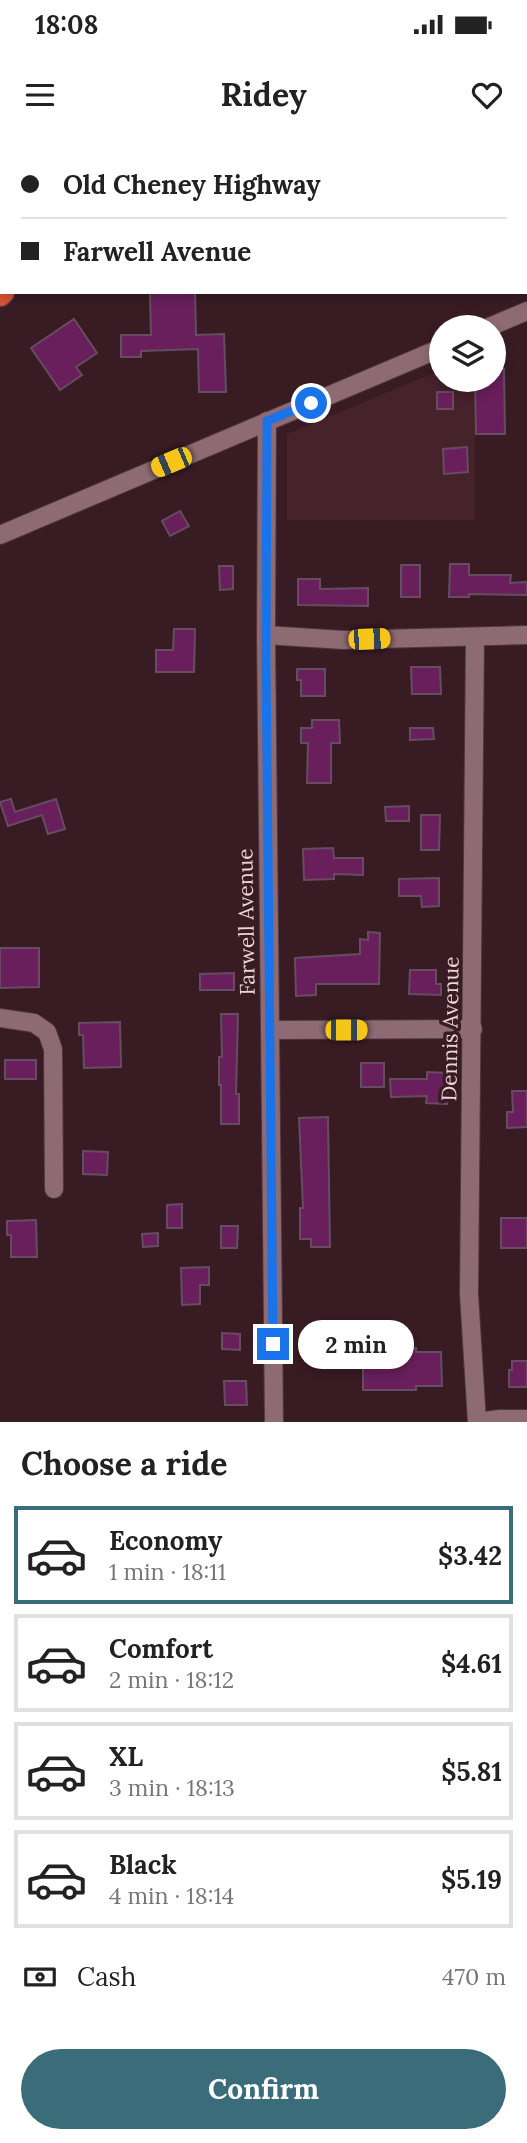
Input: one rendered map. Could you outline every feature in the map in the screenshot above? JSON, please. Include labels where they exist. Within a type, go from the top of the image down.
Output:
[{"type":"street","points":[[506,320],[527,311]]},
{"type":"street","points":[[0,535],[429,353]]},
{"type":"street","name":"Farwell Avenue","points":[[267,421],[266,635],[274,1422]]},
{"type":"street","points":[[266,635],[342,640],[527,635]]},
{"type":"street","name":"Dennis Avenue","points":[[475,637],[469,1294],[477,1422]]},
{"type":"street","points":[[0,1018],[34,1023],[47,1032],[53,1049],[54,1189]]},
{"type":"street","points":[[270,1030],[473,1029]]},
{"type":"street","points":[[477,1422],[527,1419]]},
{"type":"shaded area","points":[[429,375],[429,392],[475,392],[475,520],[287,520],[287,434]]},
{"type":"building","points":[[150,294],[195,294],[196,335],[224,334],[226,392],[199,392],[198,349],[141,351],[141,357],[121,357],[121,335],[151,335]]},
{"type":"building","points":[[74,319],[97,353],[76,367],[82,375],[60,390],[31,348]]},
{"type":"building","points":[[437,392],[453,392],[453,409],[437,409]]},
{"type":"building","points":[[475,392],[504,392],[505,434],[476,434]]},
{"type":"building","points":[[467,447],[468,472],[444,474],[443,449]]},
{"type":"building","points":[[180,511],[189,526],[170,536],[162,521]]},
{"type":"building","points":[[450,564],[469,564],[469,575],[511,575],[510,583],[527,582],[527,595],[469,594],[469,597],[449,597]]},
{"type":"building","points":[[401,565],[420,565],[420,597],[401,597]]},
{"type":"building","points":[[219,566],[233,566],[233,589],[220,590]]},
{"type":"building","points":[[298,579],[320,579],[320,589],[368,588],[368,606],[298,605]]},
{"type":"building","points":[[174,629],[195,629],[194,672],[156,672],[156,650],[173,650]]},
{"type":"building","points":[[411,667],[440,667],[441,694],[412,694]]},
{"type":"building","points":[[297,669],[325,669],[325,696],[301,696],[301,680],[297,680]]},
{"type":"building","points":[[312,720],[339,720],[340,743],[331,743],[331,783],[307,783],[308,743],[301,743],[301,728],[312,728]]},
{"type":"building","points":[[410,728],[433,728],[434,739],[410,740]]},
{"type":"building","points":[[11,799],[15,812],[56,799],[65,829],[48,834],[42,815],[8,826],[0,802]]},
{"type":"building","points":[[409,806],[409,821],[386,821],[385,807]]},
{"type":"building","points":[[421,815],[440,815],[439,850],[421,850]]},
{"type":"building","points":[[333,848],[334,858],[363,858],[363,875],[334,874],[334,879],[304,880],[303,849]]},
{"type":"building","points":[[439,878],[439,906],[422,907],[421,896],[399,896],[399,879]]},
{"type":"building","points":[[368,932],[380,933],[379,984],[316,984],[316,995],[296,996],[295,958],[360,954],[360,939],[368,940]]},
{"type":"building","points":[[0,948],[39,948],[39,987],[0,988]]},
{"type":"building","points":[[410,970],[436,970],[436,984],[441,984],[441,995],[409,994]]},
{"type":"building","points":[[234,973],[234,990],[200,990],[200,974]]},
{"type":"building","points":[[221,1014],[238,1014],[236,1094],[239,1094],[239,1124],[221,1124]]},
{"type":"building","points":[[120,1022],[121,1067],[84,1068],[83,1035],[79,1035],[79,1023]]},
{"type":"building","points":[[5,1060],[36,1060],[36,1079],[5,1079]]},
{"type":"building","points":[[361,1063],[384,1063],[384,1087],[361,1087]]},
{"type":"building","points":[[427,1072],[448,1073],[447,1104],[426,1103],[427,1096],[391,1097],[390,1079],[427,1079]]},
{"type":"building","points":[[512,1091],[527,1091],[527,1127],[507,1128],[507,1112],[513,1112]]},
{"type":"building","points":[[328,1117],[330,1247],[311,1247],[311,1239],[300,1239],[300,1208],[303,1208],[299,1118]]},
{"type":"building","points":[[83,1151],[108,1152],[107,1175],[83,1174]]},
{"type":"building","points":[[182,1204],[182,1228],[167,1228],[167,1205]]},
{"type":"building","points":[[501,1218],[527,1218],[527,1248],[501,1248]]},
{"type":"building","points":[[36,1220],[37,1257],[11,1257],[11,1235],[7,1235],[7,1221]]},
{"type":"building","points":[[221,1226],[238,1226],[237,1248],[221,1248]]},
{"type":"building","points":[[158,1233],[158,1246],[143,1247],[142,1234]]},
{"type":"building","points":[[209,1267],[209,1285],[200,1285],[200,1304],[182,1305],[181,1268]]},
{"type":"building","points":[[308,1332],[328,1332],[328,1357],[308,1357]]},
{"type":"building","points":[[222,1333],[240,1334],[240,1350],[222,1349]]},
{"type":"building","points":[[395,1343],[405,1343],[405,1347],[416,1348],[416,1352],[441,1352],[442,1386],[416,1386],[416,1390],[363,1390],[363,1351],[395,1351]]},
{"type":"building","points":[[512,1361],[527,1361],[527,1387],[509,1387]]},
{"type":"building","points":[[224,1381],[246,1381],[247,1405],[225,1405]]},
{"type":"route","points":[[273,1344],[266,662],[267,421],[311,403]]}]
